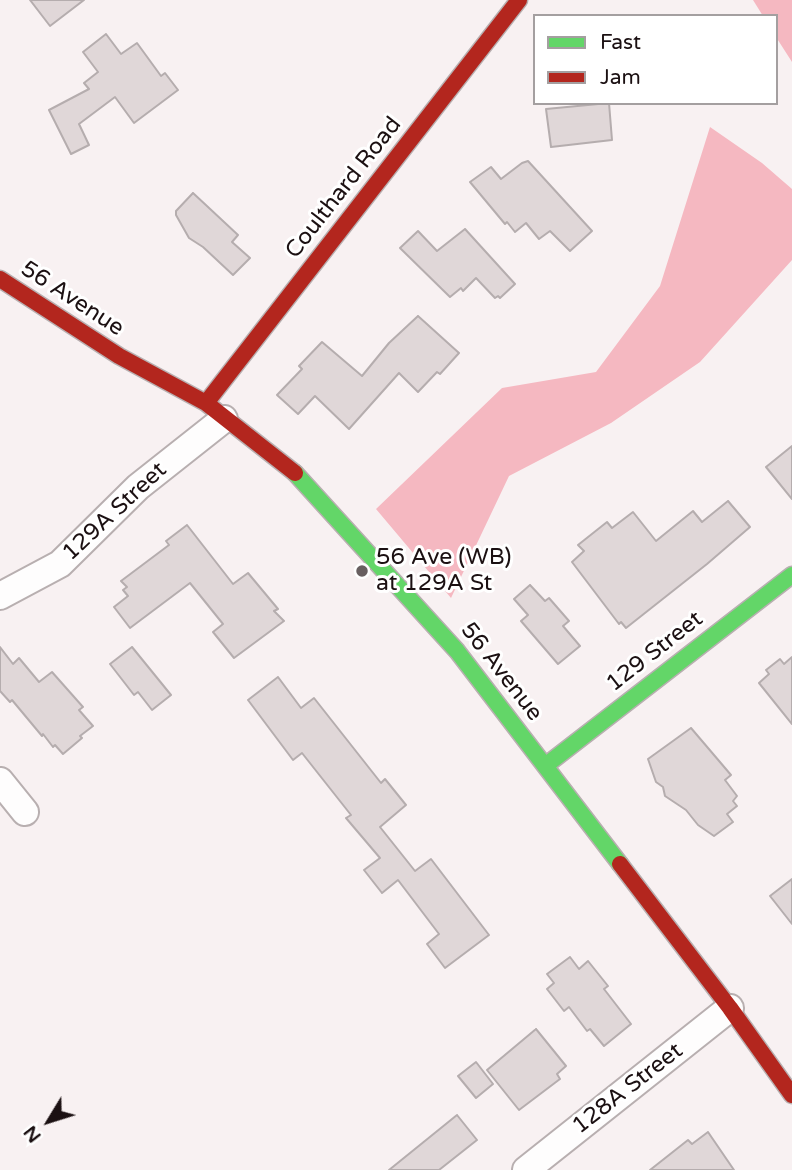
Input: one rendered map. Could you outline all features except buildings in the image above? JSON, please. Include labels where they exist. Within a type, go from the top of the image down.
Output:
[{"type":"street","name":"Coulthard Road","points":[[215,411],[519,0]]},
{"type":"street","name":"56 Avenue","points":[[0,279],[119,356],[215,411],[291,469],[457,651],[730,1008],[792,1095]]},
{"type":"street","name":"129A Street","points":[[0,596],[60,564],[215,411]]},
{"type":"street","name":"129 Street","points":[[545,766],[792,575]]},
{"type":"street","points":[[0,781],[25,812]]},
{"type":"street","name":"128A Street","points":[[526,1170],[730,1008]]},
{"type":"shaded area","points":[[753,0],[792,0],[792,62],[778,40],[778,14],[762,14]]},
{"type":"shaded area","points":[[710,127],[762,163],[792,189],[792,260],[700,362],[611,423],[509,476],[451,598],[376,509],[502,388],[596,372],[660,286]]},
{"type":"traffic: fast","points":[[295,473],[457,651],[620,864]]},
{"type":"traffic: fast","points":[[545,766],[792,575]]},
{"type":"traffic: jam","points":[[206,403],[519,0]]},
{"type":"traffic: jam","points":[[0,279],[119,356],[206,403],[295,473]]},
{"type":"traffic: jam","points":[[620,864],[730,1008],[792,1095]]},
{"type":"place","name":"56 Ave (WB) at 129A St","points":[[362,571]]}]
